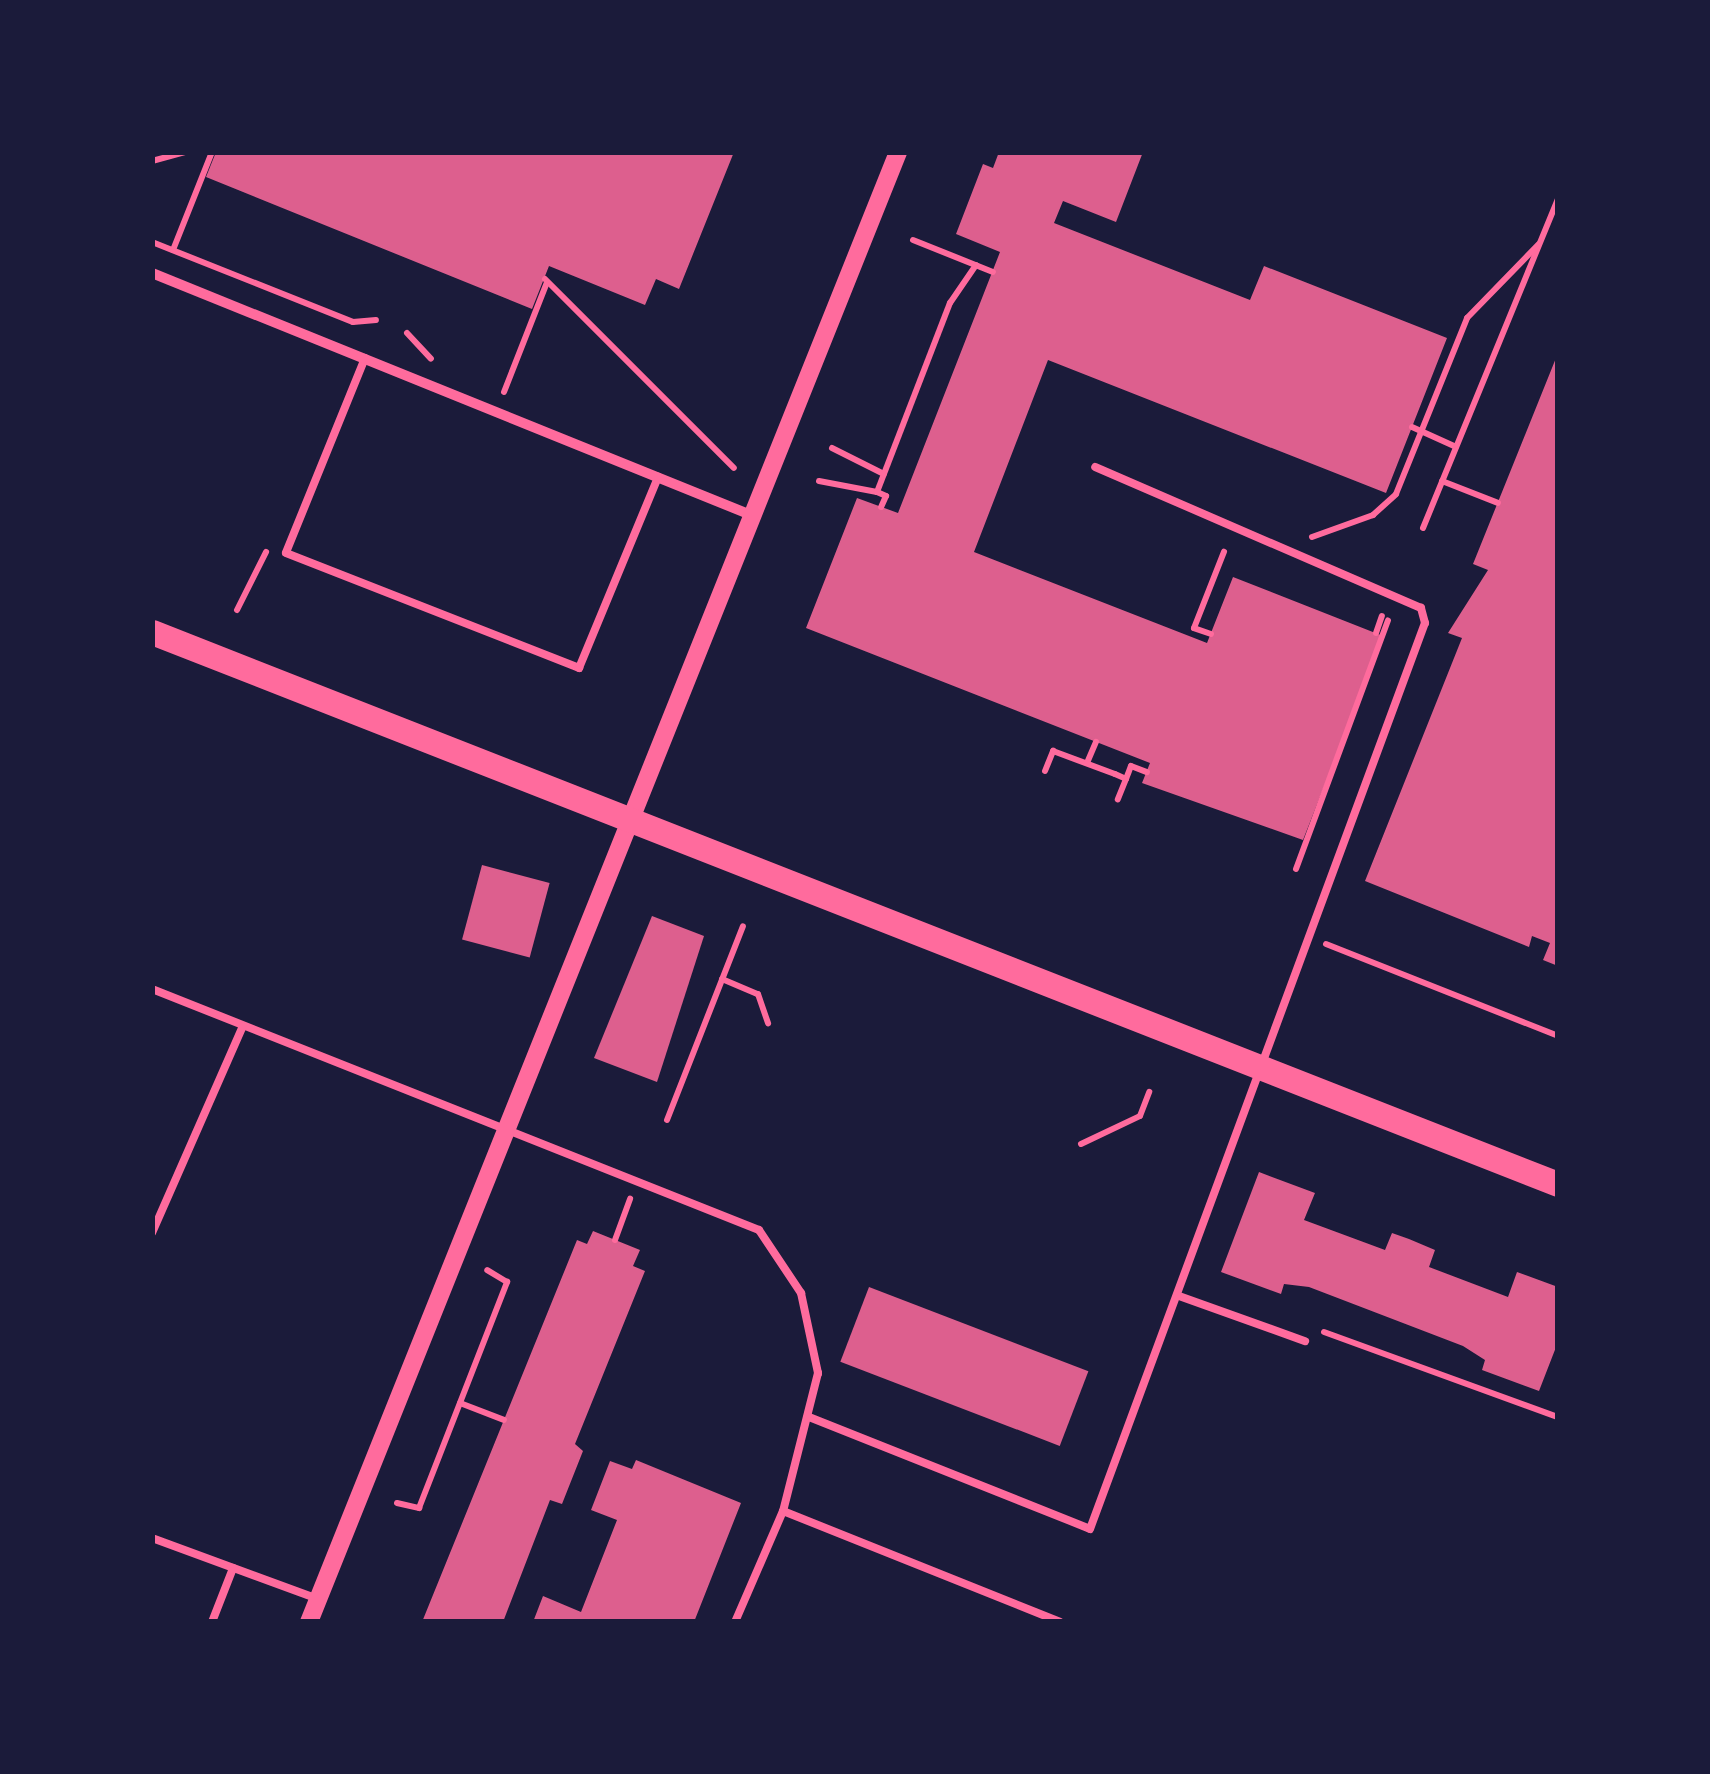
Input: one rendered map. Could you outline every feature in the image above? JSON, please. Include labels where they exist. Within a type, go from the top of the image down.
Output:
[{"type":"main road","points":[[152,632],[1259,1070],[1558,1184]]},
{"type":"street","points":[[309,1622],[601,876],[632,822],[757,517],[898,152]]},
{"type":"street","points":[[152,273],[757,517]]},
{"type":"lane","points":[[365,358],[286,552],[579,668],[658,477]]},
{"type":"lane","points":[[809,1416],[1090,1529],[1424,612],[1095,467]]},
{"type":"lane","points":[[152,989],[504,1132],[759,1230],[801,1293],[812,1340],[809,1416],[784,1512],[735,1622]]},
{"type":"lane","points":[[152,1233],[243,1026]]},
{"type":"lane","points":[[1178,1296],[1305,1341]]},
{"type":"lane","points":[[784,1512],[1060,1622]]},
{"type":"lane","points":[[152,1538],[318,1599]]},
{"type":"lane","points":[[212,1622],[233,1568]]},
{"type":"path","points":[[152,160],[185,152]]},
{"type":"path","points":[[173,250],[212,152]]},
{"type":"path","points":[[1422,528],[1558,199]]},
{"type":"path","points":[[912,240],[993,272]]},
{"type":"path","points":[[152,242],[354,322],[376,320]]},
{"type":"path","points":[[1312,537],[1374,515],[1396,494],[1467,318],[1539,244]]},
{"type":"path","points":[[877,492],[950,304],[976,265]]},
{"type":"path","points":[[496,411],[546,280],[734,468]]},
{"type":"path","points":[[1412,426],[1456,447]]},
{"type":"path","points":[[832,448],[884,474]]},
{"type":"path","points":[[820,481],[877,492],[886,496],[881,507]]},
{"type":"path","points":[[1442,482],[1498,503]]},
{"type":"path","points":[[237,610],[260,551],[286,552]]},
{"type":"path","points":[[1211,634],[1194,628],[1224,552]]},
{"type":"path","points":[[1296,870],[1390,634],[1382,616],[1364,609]]},
{"type":"path","points":[[1376,633],[1382,616]]},
{"type":"path","points":[[1087,764],[1096,742]]},
{"type":"path","points":[[1045,770],[1053,750],[1126,779]]},
{"type":"path","points":[[1118,800],[1131,766],[1147,772]]},
{"type":"path","points":[[667,1120],[743,926]]},
{"type":"path","points":[[1322,942],[1558,1036]]},
{"type":"path","points":[[722,980],[758,994],[768,1023]]},
{"type":"path","points":[[1082,1144],[1140,1116],[1149,1092]]},
{"type":"path","points":[[615,1240],[637,1181]]},
{"type":"path","points":[[397,1503],[419,1508],[508,1282],[487,1270]]},
{"type":"path","points":[[1305,1341],[1310,1327],[1558,1417]]},
{"type":"path","points":[[460,1403],[504,1420]]},
{"type":"building","points":[[216,152],[734,152],[679,289],[656,279],[645,305],[549,266],[532,309],[206,177]]},
{"type":"building","points":[[999,152],[1143,152],[1116,222],[1063,201],[1054,223],[1250,300],[1264,266],[1447,338],[1386,493],[1048,360],[974,552],[1207,643],[1233,577],[1383,636],[1303,840],[1142,783],[1150,763],[806,628],[857,498],[898,513],[1000,252],[956,234],[983,164],[993,168]]},
{"type":"building","points":[[1558,353],[1558,966],[1543,960],[1550,943],[1532,936],[1529,947],[1365,881],[1462,638],[1448,633],[1488,570],[1473,564]]},
{"type":"building","points":[[482,865],[550,883],[530,957],[462,939]]},
{"type":"building","points":[[652,916],[704,936],[657,1082],[594,1058]]},
{"type":"building","points":[[1259,1172],[1315,1193],[1304,1220],[1385,1250],[1392,1233],[1409,1239],[1435,1250],[1429,1267],[1508,1297],[1517,1272],[1558,1287],[1558,1342],[1539,1391],[1482,1370],[1485,1360],[1463,1346],[1309,1287],[1284,1284],[1281,1294],[1221,1272]]},
{"type":"building","points":[[593,1231],[640,1250],[633,1266],[645,1271],[575,1444],[583,1451],[562,1504],[550,1500],[503,1622],[422,1622],[577,1240],[587,1244]]},
{"type":"building","points":[[869,1287],[1088,1371],[1060,1446],[840,1362]]},
{"type":"building","points":[[636,1460],[741,1503],[694,1622],[533,1622],[543,1596],[581,1612],[617,1520],[591,1510],[610,1461],[632,1469]]}]
